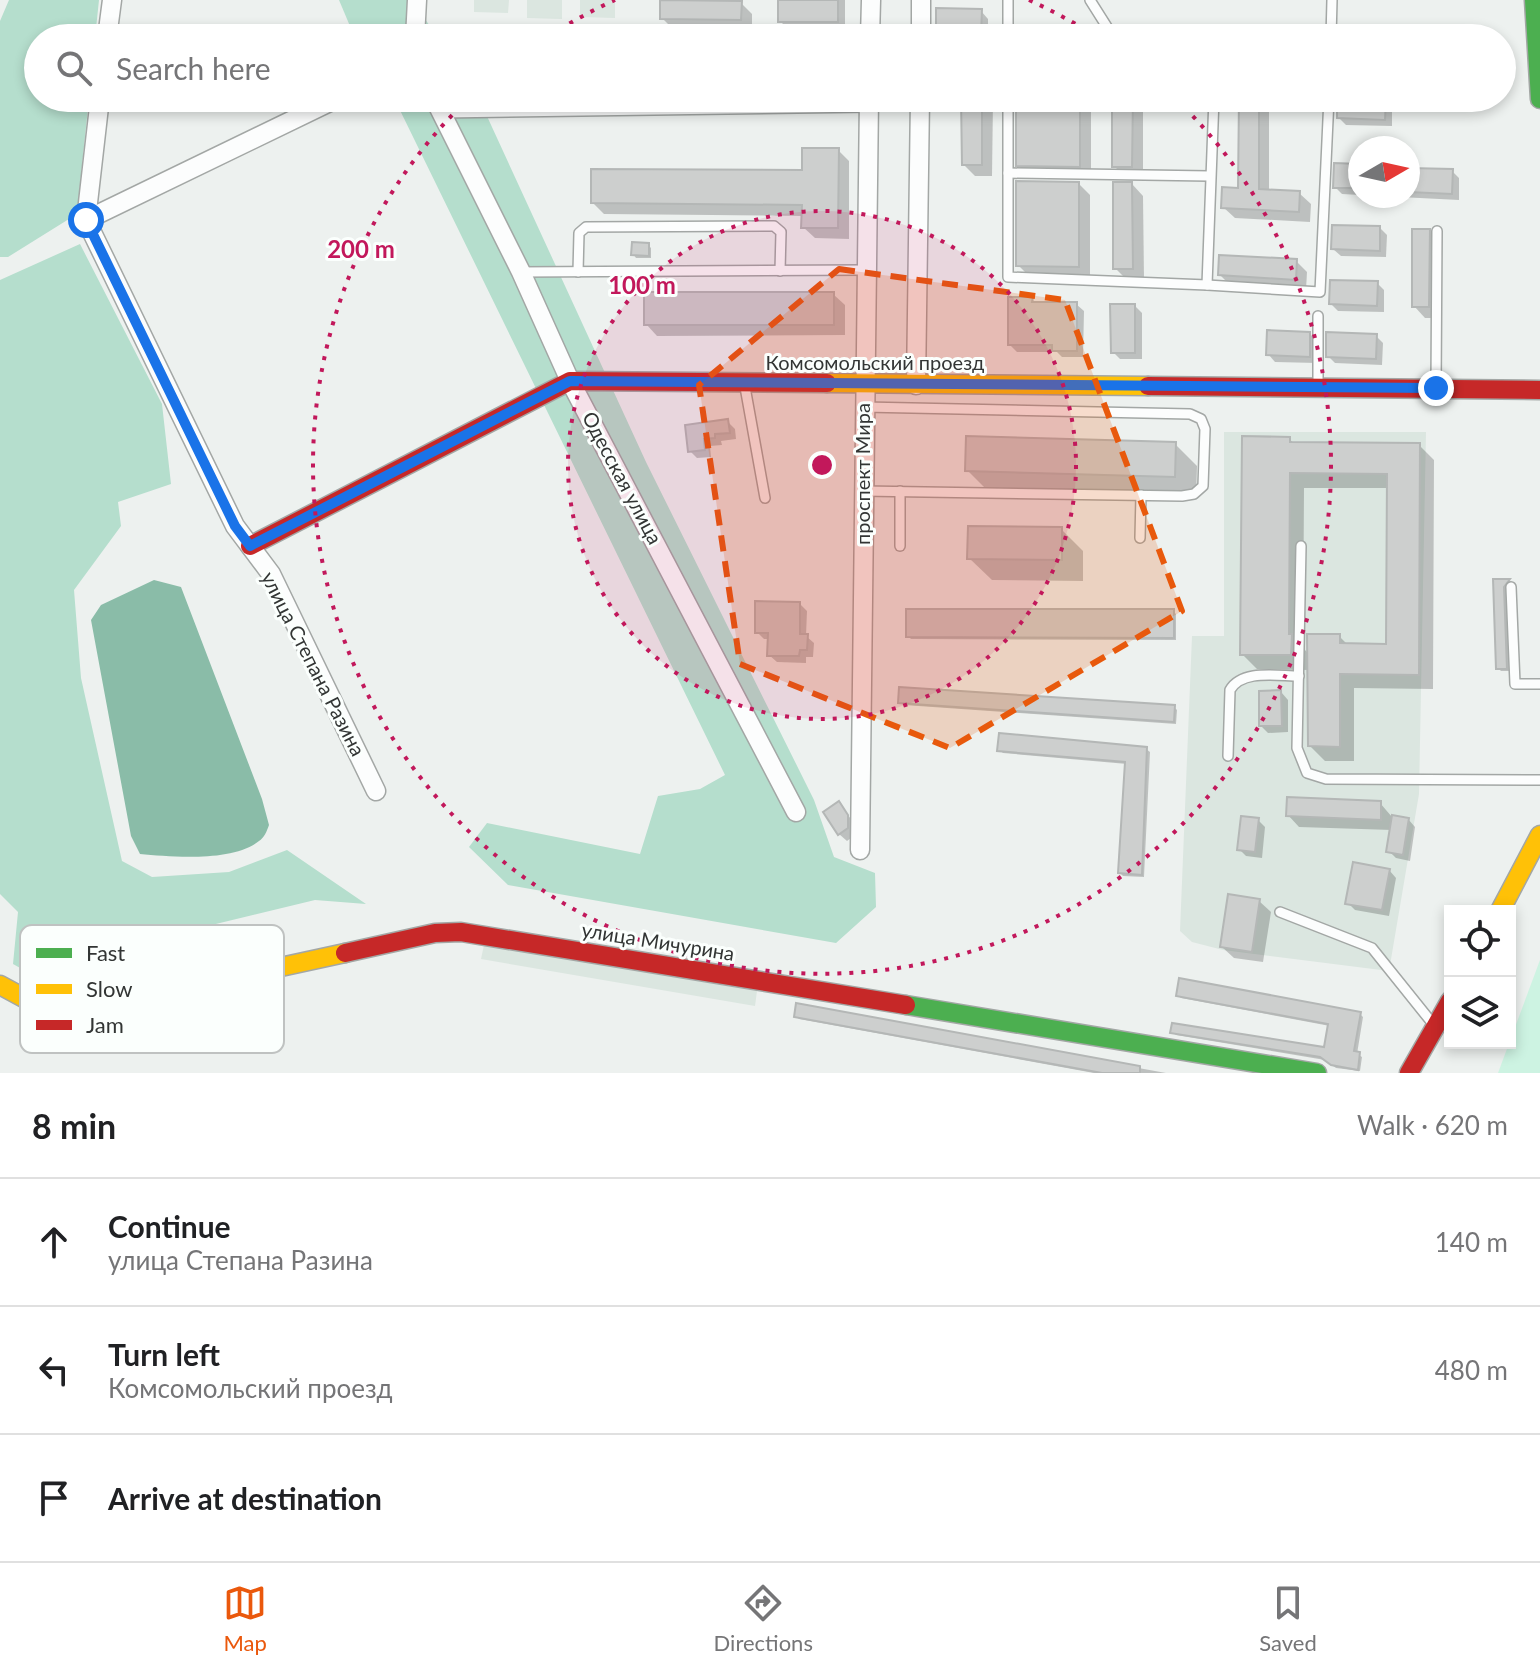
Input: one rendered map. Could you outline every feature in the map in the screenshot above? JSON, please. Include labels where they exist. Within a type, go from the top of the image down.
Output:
[{"type":"street","points":[[109,24],[112,0]]},
{"type":"street","points":[[416,24],[417,0]]},
{"type":"street","points":[[870,24],[871,0]]},
{"type":"street","points":[[921,0],[921,24]]},
{"type":"street","points":[[1534,0],[1540,99]]},
{"type":"street","points":[[86,220],[98,112]]},
{"type":"street","points":[[86,220],[309,112]]},
{"type":"street","name":"Одесская улица","points":[[441,112],[521,272],[570,381],[796,812]]},
{"type":"street","name":"проспект Мира","points":[[860,850],[869,112]]},
{"type":"street","points":[[916,385],[920,112]]},
{"type":"street","name":"улица Степана Разина","points":[[86,220],[235,526],[271,574],[376,791]]},
{"type":"street","name":"Комсомольский проезд","points":[[250,546],[570,381],[1540,390]]},
{"type":"street","points":[[1503,905],[1540,835]]},
{"type":"street","name":"улица Мичурина","points":[[284,966],[435,933],[461,932],[1317,1073]]},
{"type":"street","name":"улица Мичурина","points":[[0,985],[20,997]]},
{"type":"street","points":[[1409,1073],[1444,1012]]},
{"type":"lane","points":[[1008,0],[1008,24]]},
{"type":"lane","points":[[1090,0],[1105,24]]},
{"type":"lane","points":[[1331,24],[1332,0]]},
{"type":"lane","points":[[1008,112],[1008,277],[1320,292],[1328,112]]},
{"type":"lane","points":[[1207,285],[1213,112]]},
{"type":"lane","points":[[1008,173],[1209,176]]},
{"type":"lane","points":[[578,272],[579,233],[586,227],[774,226],[781,232],[780,271]]},
{"type":"lane","points":[[1436,388],[1437,231]]},
{"type":"lane","points":[[521,272],[866,270]]},
{"type":"lane","points":[[1318,316],[1318,388]]},
{"type":"lane","points":[[744,383],[765,498]]},
{"type":"lane","points":[[863,491],[1194,494],[1203,486],[1205,429],[1201,419],[1190,414],[864,407]]},
{"type":"lane","points":[[900,491],[900,546]]},
{"type":"lane","points":[[1140,538],[1141,495]]},
{"type":"lane","points":[[1301,546],[1297,748],[1307,773],[1316,778],[1540,780]]},
{"type":"lane","points":[[1511,587],[1515,684],[1540,684]]},
{"type":"lane","points":[[1228,756],[1230,690],[1235,681],[1245,677],[1299,676]]},
{"type":"lane","points":[[1280,912],[1372,948],[1436,1027]]},
{"type":"highlighted area","points":[[839,269],[1065,300],[1182,611],[950,748],[740,664],[699,385]]},
{"type":"shaded area","points":[[9,0],[99,0],[96,24],[24,24],[24,112],[88,112],[77,214],[8,257],[0,257],[0,21]]},
{"type":"shaded area","points":[[339,0],[412,0],[428,24],[349,24]]},
{"type":"shaded area","points":[[474,0],[509,0],[508,13],[474,12]]},
{"type":"shaded area","points":[[527,0],[562,0],[562,19],[527,18]]},
{"type":"shaded area","points":[[580,0],[615,0],[615,18],[580,17]]},
{"type":"shaded area","points":[[401,112],[485,112],[646,462],[814,800],[834,857],[875,873],[876,907],[836,943],[508,885],[469,847],[487,823],[640,854],[658,796],[700,789],[725,775]]},
{"type":"shaded area","points":[[80,244],[162,404],[171,484],[118,502],[121,526],[74,590],[81,678],[122,861],[152,877],[229,872],[287,850],[366,904],[315,900],[212,925],[20,925],[20,968],[13,964],[18,912],[0,894],[0,280]]},
{"type":"shaded area","points":[[1224,432],[1426,432],[1419,794],[1389,971],[1223,950],[1192,942],[1180,931],[1192,636],[1224,636]]},
{"type":"shaded area","points":[[154,580],[181,587],[262,799],[269,825],[261,840],[247,848],[202,856],[140,854],[131,836],[91,620],[101,605]]},
{"type":"shaded area","points":[[484,945],[757,991],[755,1006],[481,959]]},
{"type":"shaded area","points":[[1540,960],[1540,1073],[1498,1073],[1507,1049],[1516,1049],[1516,1025]]},
{"type":"building","points":[[660,0],[742,1],[741,20],[660,19]]},
{"type":"building","points":[[778,0],[838,0],[838,22],[778,22]]},
{"type":"building","points":[[936,8],[982,9],[981,24],[936,24]]},
{"type":"building","points":[[961,112],[982,112],[982,165],[962,165]]},
{"type":"building","points":[[1016,112],[1080,112],[1080,167],[1016,166]]},
{"type":"building","points":[[1112,112],[1133,112],[1132,167],[1112,167]]},
{"type":"building","points":[[1239,112],[1259,112],[1259,189],[1300,191],[1299,212],[1221,208],[1222,187],[1238,188]]},
{"type":"building","points":[[1337,112],[1385,112],[1385,120],[1337,118]]},
{"type":"building","points":[[802,148],[839,148],[838,228],[801,228],[802,205],[591,203],[591,169],[802,170]]},
{"type":"building","points":[[1334,163],[1348,164],[1348,188],[1333,188]]},
{"type":"building","points":[[1420,168],[1453,169],[1452,194],[1420,193]]},
{"type":"building","points":[[1016,181],[1079,182],[1079,267],[1016,266]]},
{"type":"building","points":[[1113,182],[1132,182],[1133,269],[1113,269]]},
{"type":"building","points":[[1332,225],[1380,226],[1380,251],[1331,249]]},
{"type":"building","points":[[1412,229],[1430,229],[1429,307],[1412,307]]},
{"type":"building","points":[[632,242],[649,243],[649,256],[631,255]]},
{"type":"building","points":[[1219,255],[1297,259],[1296,280],[1218,275]]},
{"type":"building","points":[[1330,280],[1378,281],[1377,306],[1329,304]]},
{"type":"building","points":[[644,292],[834,292],[834,325],[644,325]]},
{"type":"building","points":[[1008,297],[1033,297],[1032,302],[1077,302],[1077,351],[1052,351],[1052,345],[1008,345]]},
{"type":"building","points":[[1110,304],[1135,304],[1135,353],[1111,353]]},
{"type":"building","points":[[1267,330],[1310,332],[1310,357],[1266,355]]},
{"type":"building","points":[[1326,332],[1377,334],[1376,359],[1326,357]]},
{"type":"building","points":[[728,419],[730,433],[715,434],[715,438],[704,439],[705,450],[688,452],[685,425]]},
{"type":"building","points":[[966,436],[1176,442],[1175,477],[965,471]]},
{"type":"building","points":[[1242,436],[1290,437],[1290,442],[1420,443],[1419,675],[1340,674],[1340,747],[1308,746],[1307,634],[1340,634],[1340,643],[1386,644],[1387,474],[1290,473],[1291,655],[1240,655]]},
{"type":"building","points":[[968,526],[1062,527],[1062,560],[967,559]]},
{"type":"building","points":[[1493,579],[1510,579],[1504,587],[1507,669],[1496,669]]},
{"type":"building","points":[[755,601],[800,602],[800,634],[808,634],[807,650],[800,650],[799,656],[767,656],[768,633],[755,633]]},
{"type":"building","points":[[906,609],[1174,609],[1174,638],[906,637]]},
{"type":"building","points":[[899,687],[1175,705],[1174,722],[898,703]]},
{"type":"building","points":[[1281,690],[1282,726],[1259,726],[1259,691]]},
{"type":"building","points":[[999,733],[1147,747],[1142,875],[1118,873],[1125,762],[997,751]]},
{"type":"building","points":[[1287,797],[1381,801],[1381,820],[1286,816]]},
{"type":"building","points":[[839,801],[848,815],[848,828],[838,835],[823,812]]},
{"type":"building","points":[[1392,815],[1409,818],[1403,855],[1386,852]]},
{"type":"building","points":[[1241,816],[1259,818],[1255,852],[1237,850]]},
{"type":"building","points":[[1353,862],[1390,869],[1382,910],[1345,904]]},
{"type":"building","points":[[1228,894],[1260,899],[1252,952],[1220,947]]},
{"type":"building","points":[[1179,978],[1361,1012],[1354,1051],[1360,1052],[1358,1070],[1331,1065],[1320,1057],[1170,1033],[1172,1023],[1324,1047],[1328,1024],[1176,996]]},
{"type":"building","points":[[796,1003],[1140,1066],[1140,1073],[1102,1073],[794,1017]]},
{"type":"traffic: fast","points":[[1534,0],[1540,99]]},
{"type":"traffic: fast","points":[[906,1005],[1317,1073]]},
{"type":"traffic: slow","points":[[827,383],[1148,386]]},
{"type":"traffic: slow","points":[[1503,905],[1540,835]]},
{"type":"traffic: slow","points":[[284,966],[345,953]]},
{"type":"traffic: slow","points":[[0,985],[20,996]]},
{"type":"traffic: jam","points":[[250,546],[570,381],[827,383]]},
{"type":"traffic: jam","points":[[1148,386],[1540,390]]},
{"type":"traffic: jam","points":[[345,953],[435,933],[461,932],[906,1005]]},
{"type":"traffic: jam","points":[[1409,1073],[1444,1012]]},
{"type":"route","points":[[86,220],[235,526],[250,546],[570,381],[1436,388]]}]
